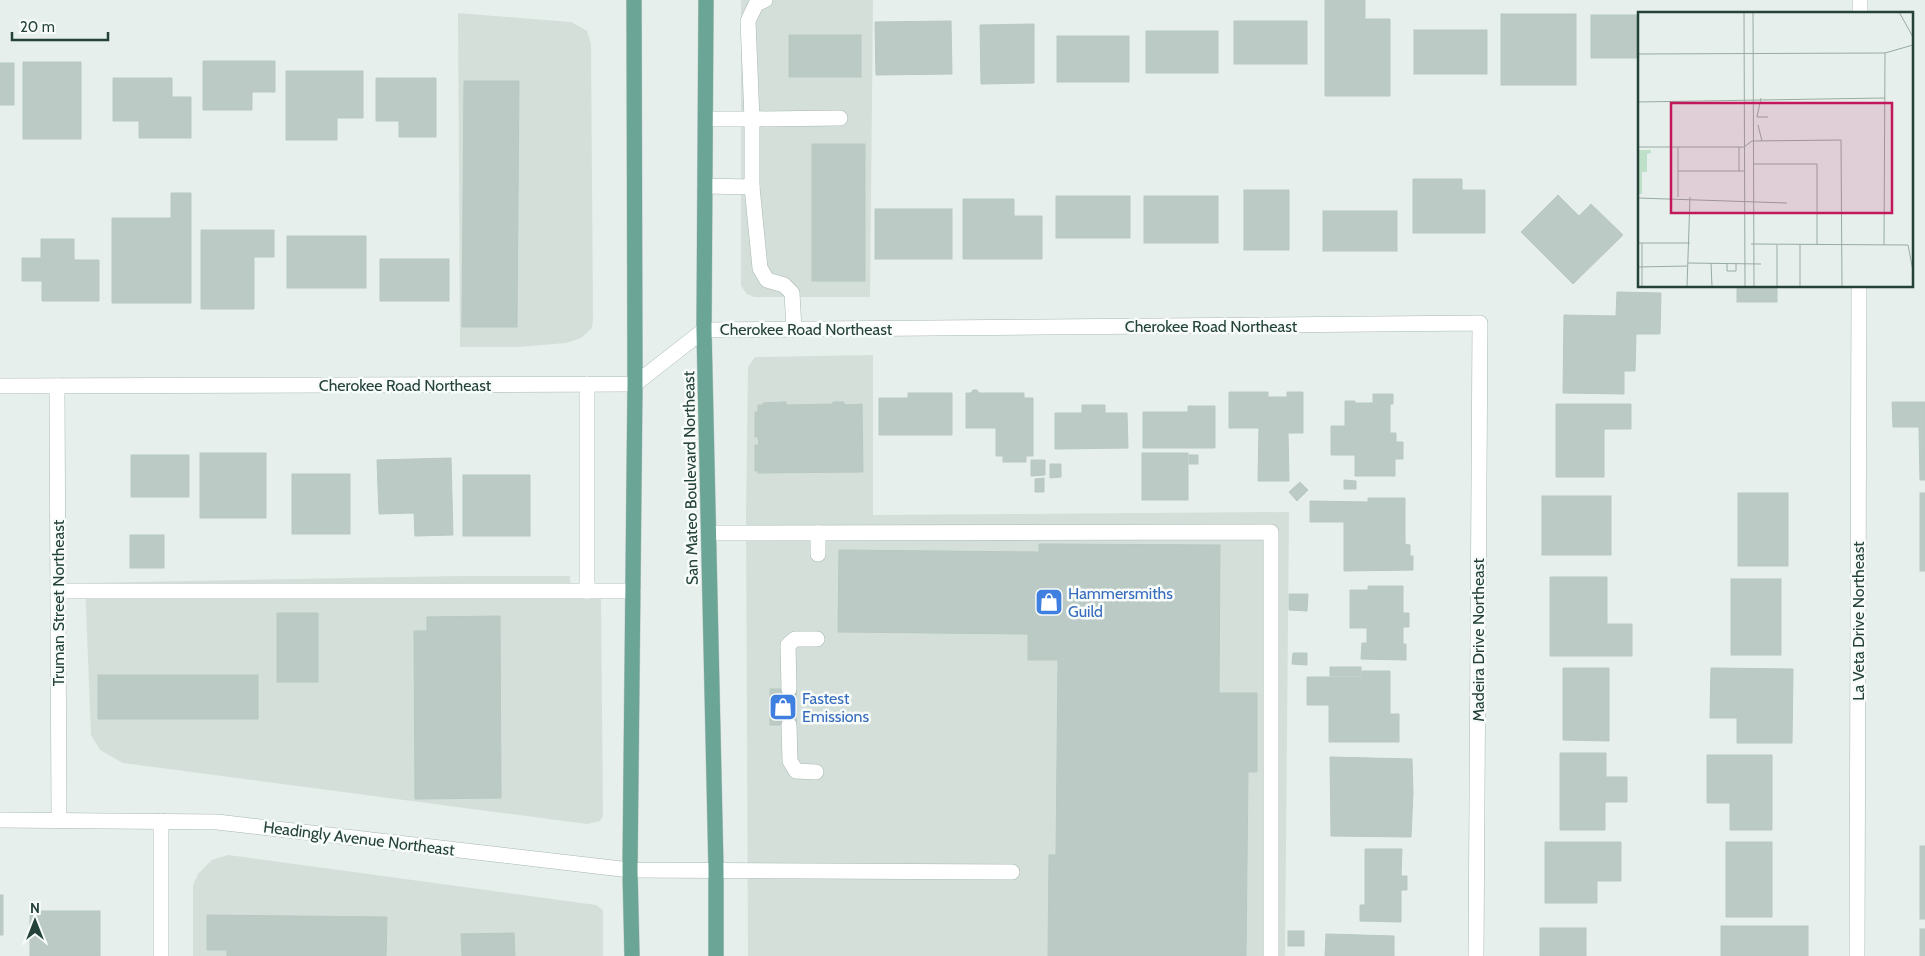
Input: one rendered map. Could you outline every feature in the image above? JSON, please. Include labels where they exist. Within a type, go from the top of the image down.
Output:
[{"type":"main road","points":[[632,956],[630,870],[634,384],[634,0]]},
{"type":"main road","name":"San Mateo Boulevard Northeast","points":[[706,0],[707,118],[704,330],[716,869],[716,956]]},
{"type":"street","points":[[765,0],[756,4],[748,21],[752,119],[752,187],[760,268],[767,280],[784,285],[792,292],[794,329]]},
{"type":"street","points":[[707,118],[840,118]]},
{"type":"street","points":[[705,186],[752,187]]},
{"type":"street","name":"La Veta Drive Northeast","points":[[1857,956],[1859,288]]},
{"type":"street","name":"Cherokee Road Northeast","points":[[0,386],[634,384],[704,330],[1480,323]]},
{"type":"street","name":"Madeira Drive Northeast","points":[[1476,956],[1480,323]]},
{"type":"street","points":[[587,384],[587,591]]},
{"type":"street","name":"Truman Street Northeast","points":[[58,386],[59,820]]},
{"type":"street","points":[[709,532],[1272,532],[1270,956]]},
{"type":"street","points":[[818,532],[818,554]]},
{"type":"street","points":[[58,590],[633,591]]},
{"type":"street","points":[[789,690],[788,645],[794,640],[817,640]]},
{"type":"street","points":[[789,725],[790,761],[796,771],[816,772]]},
{"type":"street","name":"Headingly Avenue Northeast","points":[[0,820],[217,822],[630,870],[1012,872]]},
{"type":"street","points":[[162,821],[162,956]]},
{"type":"shaded area","points":[[741,0],[873,0],[870,297],[754,297],[747,294],[741,286]]},
{"type":"shaded area","points":[[458,13],[571,22],[587,31],[591,44],[593,318],[592,328],[581,338],[566,343],[518,347],[460,347]]},
{"type":"shaded area","points":[[873,355],[873,515],[1289,512],[1285,956],[748,956],[746,515],[748,367],[755,357]]},
{"type":"shaded area","points":[[459,576],[570,576],[571,598],[601,598],[603,816],[600,821],[587,824],[123,763],[100,750],[91,735],[85,583]]},
{"type":"shaded area","points":[[228,855],[596,905],[603,910],[603,956],[193,956],[193,885],[198,874],[212,860]]},
{"type":"building","points":[[1325,0],[1365,0],[1365,19],[1390,19],[1390,96],[1325,96]]},
{"type":"building","points":[[1501,14],[1576,14],[1576,85],[1501,85]]},
{"type":"building","points":[[1591,15],[1638,15],[1638,58],[1591,58]]},
{"type":"building","points":[[951,21],[952,74],[876,75],[875,22]]},
{"type":"building","points":[[1234,21],[1307,21],[1307,64],[1234,64]]},
{"type":"building","points":[[1034,24],[1034,83],[981,84],[980,25]]},
{"type":"building","points":[[1414,30],[1487,30],[1487,74],[1414,74]]},
{"type":"building","points":[[1146,31],[1218,31],[1218,73],[1146,73]]},
{"type":"building","points":[[789,35],[861,35],[861,77],[789,77]]},
{"type":"building","points":[[1057,36],[1129,36],[1129,82],[1057,82]]},
{"type":"building","points":[[203,61],[275,61],[275,92],[252,92],[252,110],[203,110]]},
{"type":"building","points":[[23,62],[81,62],[81,139],[23,139]]},
{"type":"building","points":[[0,63],[14,63],[14,105],[0,105]]},
{"type":"building","points":[[286,71],[363,71],[363,118],[337,118],[337,140],[286,140]]},
{"type":"building","points":[[113,78],[172,78],[172,97],[191,97],[191,138],[139,138],[139,121],[113,121]]},
{"type":"building","points":[[376,78],[436,78],[436,137],[399,137],[399,121],[376,121]]},
{"type":"building","points":[[464,81],[519,81],[517,327],[462,327]]},
{"type":"building","points":[[812,144],[865,144],[865,281],[812,281]]},
{"type":"building","points":[[1413,179],[1462,179],[1462,190],[1485,190],[1485,233],[1413,233]]},
{"type":"building","points":[[1244,190],[1289,190],[1289,250],[1244,250]]},
{"type":"building","points":[[171,193],[191,193],[191,303],[112,303],[112,218],[171,218]]},
{"type":"building","points":[[1558,195],[1579,216],[1591,204],[1623,235],[1573,284],[1521,232]]},
{"type":"building","points":[[1056,196],[1130,196],[1130,238],[1056,238]]},
{"type":"building","points":[[1144,196],[1218,196],[1218,243],[1144,243]]},
{"type":"building","points":[[963,199],[1014,199],[1014,216],[1042,216],[1042,259],[963,259]]},
{"type":"building","points":[[875,209],[952,209],[952,259],[875,259]]},
{"type":"building","points":[[1323,211],[1397,211],[1397,251],[1323,251]]},
{"type":"building","points":[[201,230],[274,230],[274,257],[254,257],[254,309],[201,309]]},
{"type":"building","points":[[287,236],[366,236],[366,288],[287,288]]},
{"type":"building","points":[[41,239],[74,239],[74,260],[99,260],[99,301],[42,301],[42,281],[22,281],[22,258],[41,258]]},
{"type":"building","points":[[380,259],[449,259],[449,301],[380,301]]},
{"type":"building","points":[[1737,288],[1777,288],[1777,302],[1737,302]]},
{"type":"building","points":[[1617,292],[1661,293],[1660,334],[1636,334],[1635,371],[1624,371],[1624,394],[1563,393],[1564,315],[1616,316]]},
{"type":"building","points":[[973,390],[977,390],[979,393],[1024,393],[1024,398],[1033,398],[1033,456],[1026,456],[1026,462],[1003,462],[1003,456],[996,456],[996,428],[966,428],[966,393],[971,393]]},
{"type":"building","points":[[1229,392],[1268,392],[1268,397],[1287,397],[1287,392],[1303,392],[1303,433],[1288,433],[1289,481],[1258,481],[1259,428],[1229,428]]},
{"type":"building","points":[[908,393],[952,393],[952,435],[879,435],[879,398],[908,398]]},
{"type":"building","points":[[1373,394],[1393,394],[1393,404],[1390,404],[1390,433],[1396,433],[1396,442],[1403,442],[1403,459],[1395,459],[1395,476],[1355,476],[1355,455],[1331,455],[1331,426],[1345,426],[1345,401],[1373,403]]},
{"type":"building","points":[[786,402],[786,405],[833,404],[833,402],[844,402],[844,405],[862,404],[863,472],[758,473],[758,471],[755,471],[755,445],[759,445],[758,437],[755,437],[755,412],[758,412],[758,405]]},
{"type":"building","points":[[1892,402],[1925,402],[1925,480],[1920,480],[1919,427],[1893,427]]},
{"type":"building","points":[[1556,404],[1631,404],[1631,429],[1604,429],[1604,477],[1556,477]]},
{"type":"building","points":[[1082,405],[1105,405],[1105,413],[1127,413],[1128,448],[1055,449],[1055,413],[1082,413]]},
{"type":"building","points":[[1188,406],[1215,406],[1215,448],[1143,448],[1143,412],[1188,412]]},
{"type":"building","points":[[200,453],[266,453],[266,518],[200,518]]},
{"type":"building","points":[[1142,453],[1188,453],[1188,500],[1142,500]]},
{"type":"building","points":[[131,455],[189,455],[189,497],[131,497]]},
{"type":"building","points":[[1189,455],[1198,455],[1198,464],[1189,464]]},
{"type":"building","points":[[451,458],[453,535],[415,536],[414,513],[379,514],[377,460]]},
{"type":"building","points":[[1031,460],[1045,460],[1045,475],[1031,476]]},
{"type":"building","points":[[1050,464],[1061,464],[1061,477],[1050,478]]},
{"type":"building","points":[[292,474],[350,474],[350,534],[292,534]]},
{"type":"building","points":[[463,475],[530,475],[530,536],[463,536]]},
{"type":"building","points":[[1044,478],[1044,492],[1035,492],[1035,479]]},
{"type":"building","points":[[1344,480],[1356,481],[1356,489],[1344,489]]},
{"type":"building","points":[[1300,482],[1308,490],[1297,501],[1289,492]]},
{"type":"building","points":[[1738,493],[1788,493],[1788,566],[1738,566]]},
{"type":"building","points":[[1920,493],[1925,493],[1925,571],[1920,571]]},
{"type":"building","points":[[1542,496],[1611,496],[1611,555],[1542,555]]},
{"type":"building","points":[[1368,498],[1405,498],[1405,544],[1410,545],[1410,556],[1413,556],[1413,570],[1344,571],[1344,522],[1310,522],[1310,501],[1368,502]]},
{"type":"building","points":[[130,535],[164,535],[164,568],[130,568]]},
{"type":"building","points":[[1039,544],[1220,545],[1219,693],[1257,693],[1257,772],[1248,772],[1246,956],[1048,956],[1049,855],[1056,855],[1058,660],[1028,660],[1028,634],[838,632],[839,550],[1039,552]]},
{"type":"building","points":[[1550,577],[1607,577],[1607,624],[1632,624],[1632,656],[1550,656]]},
{"type":"building","points":[[1731,579],[1781,579],[1781,655],[1731,655]]},
{"type":"building","points":[[1368,586],[1403,586],[1403,613],[1409,613],[1409,627],[1403,627],[1403,644],[1406,644],[1406,660],[1361,659],[1362,643],[1367,643],[1367,628],[1350,628],[1350,590],[1368,590]]},
{"type":"building","points":[[1289,594],[1308,594],[1307,611],[1289,610]]},
{"type":"building","points":[[277,613],[318,613],[318,682],[277,682]]},
{"type":"building","points":[[500,616],[501,798],[415,799],[414,631],[427,631],[427,617]]},
{"type":"building","points":[[1293,653],[1307,653],[1307,665],[1292,664]]},
{"type":"building","points":[[1330,667],[1361,667],[1361,676],[1330,676]]},
{"type":"building","points":[[1563,668],[1609,668],[1609,741],[1563,740]]},
{"type":"building","points":[[1711,668],[1793,669],[1792,743],[1737,743],[1737,718],[1710,718]]},
{"type":"building","points":[[1362,671],[1390,671],[1390,714],[1399,714],[1399,742],[1329,742],[1329,705],[1307,705],[1307,677],[1362,677]]},
{"type":"building","points":[[98,675],[258,675],[258,719],[98,719]]},
{"type":"building","name":"Fastest Emissions","points":[[770,689],[796,689],[796,725],[770,725]]},
{"type":"building","points":[[1560,753],[1606,753],[1606,777],[1627,777],[1627,802],[1605,802],[1605,830],[1560,830]]},
{"type":"building","points":[[1707,755],[1772,755],[1772,830],[1730,830],[1730,803],[1707,803]]},
{"type":"building","points":[[1330,757],[1412,759],[1411,837],[1331,836]]},
{"type":"building","points":[[1545,842],[1621,842],[1621,881],[1597,881],[1597,903],[1545,903]]},
{"type":"building","points":[[1726,842],[1772,842],[1772,917],[1726,917]]},
{"type":"building","points":[[1920,846],[1925,846],[1925,919],[1920,919]]},
{"type":"building","points":[[1365,849],[1402,849],[1401,876],[1407,876],[1407,890],[1401,890],[1401,922],[1360,921],[1360,905],[1365,905]]},
{"type":"building","points":[[0,895],[3,895],[3,935],[0,935]]},
{"type":"building","points":[[30,911],[100,911],[100,956],[30,956]]},
{"type":"building","points":[[207,915],[387,917],[386,956],[227,956],[227,950],[207,950]]},
{"type":"building","points":[[1721,926],[1808,926],[1808,956],[1721,956]]},
{"type":"building","points":[[1540,928],[1586,928],[1586,956],[1540,956]]},
{"type":"building","points":[[1920,929],[1925,929],[1925,956],[1920,956]]},
{"type":"building","points":[[1288,931],[1304,931],[1304,946],[1288,946]]},
{"type":"building","points":[[514,933],[515,956],[462,956],[461,934]]},
{"type":"building","points":[[1326,934],[1394,936],[1394,956],[1325,956]]},
{"type":"tunnel","points":[[789,689],[789,725]]},
{"type":"place","name":"Hammersmiths Guild","points":[[1049,602]]},
{"type":"place","name":"Fastest Emissions","points":[[783,707]]}]
